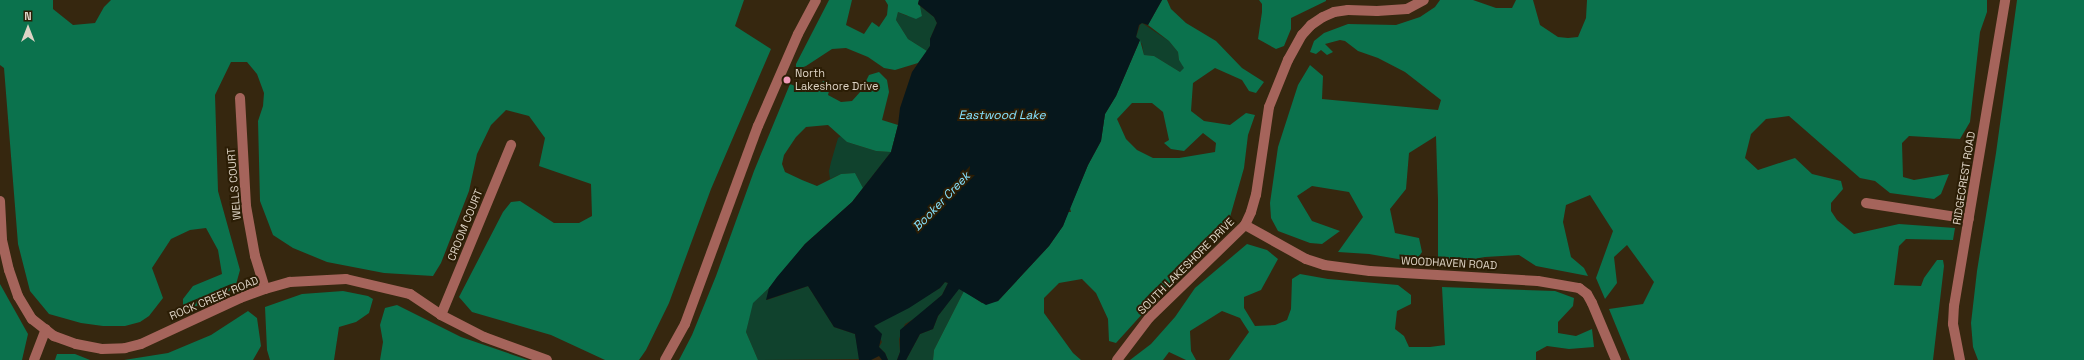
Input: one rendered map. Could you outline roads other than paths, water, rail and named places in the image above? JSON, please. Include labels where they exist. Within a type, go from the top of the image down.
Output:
[{"type":"street","points":[[665,360],[685,324],[758,126],[798,34],[816,0]]},
{"type":"street","name":"SOUTH LAKESHORE DRIVE","points":[[1118,360],[1149,318],[1245,225],[1252,212],[1256,195],[1264,128],[1269,107],[1288,60],[1302,35],[1311,25],[1323,16],[1334,12],[1348,10],[1382,11],[1407,9],[1424,0]]},
{"type":"street","name":"RIDGECREST ROAD","points":[[1960,360],[1953,324],[1954,306],[2005,0]]},
{"type":"street","name":"WELLS COURT","points":[[240,98],[246,206],[255,256],[265,289]]},
{"type":"street","name":"CROOM COURT","points":[[441,315],[511,145]]},
{"type":"street","name":"ROCK CREEK ROAD","points":[[0,201],[2,240],[9,270],[18,296],[32,319],[54,336],[76,344],[102,349],[124,348],[141,344],[240,298],[265,289],[290,282],[346,279],[410,294],[441,315],[484,337],[547,360]]},
{"type":"street","points":[[1866,203],[1969,219]]},
{"type":"street","name":"WOODHAVEN ROAD","points":[[1245,225],[1306,259],[1324,265],[1370,271],[1538,281],[1579,288],[1586,294],[1592,303],[1616,360]]},
{"type":"street","points":[[34,360],[46,329]]},
{"type":"water","name":"Eastwood Lake","points":[[919,0],[1162,0],[1148,25],[1142,23],[1139,25],[1136,37],[1140,40],[1116,96],[1105,114],[1101,141],[1088,165],[1063,226],[1049,246],[998,301],[986,305],[959,289],[938,316],[933,329],[920,334],[906,360],[897,360],[900,352],[900,330],[942,295],[948,283],[945,282],[940,288],[909,308],[874,326],[882,334],[879,347],[885,353],[888,360],[882,360],[879,356],[871,360],[859,360],[855,334],[834,327],[808,286],[766,300],[769,288],[777,277],[805,244],[852,202],[891,152],[898,125],[900,108],[912,72],[930,46],[930,39],[937,23],[934,17],[918,4]]},
{"type":"place","name":"North Lakeshore Drive","points":[[787,80]]},
{"type":"water label","name":"Booker Creek","points":[[942,202]]}]
